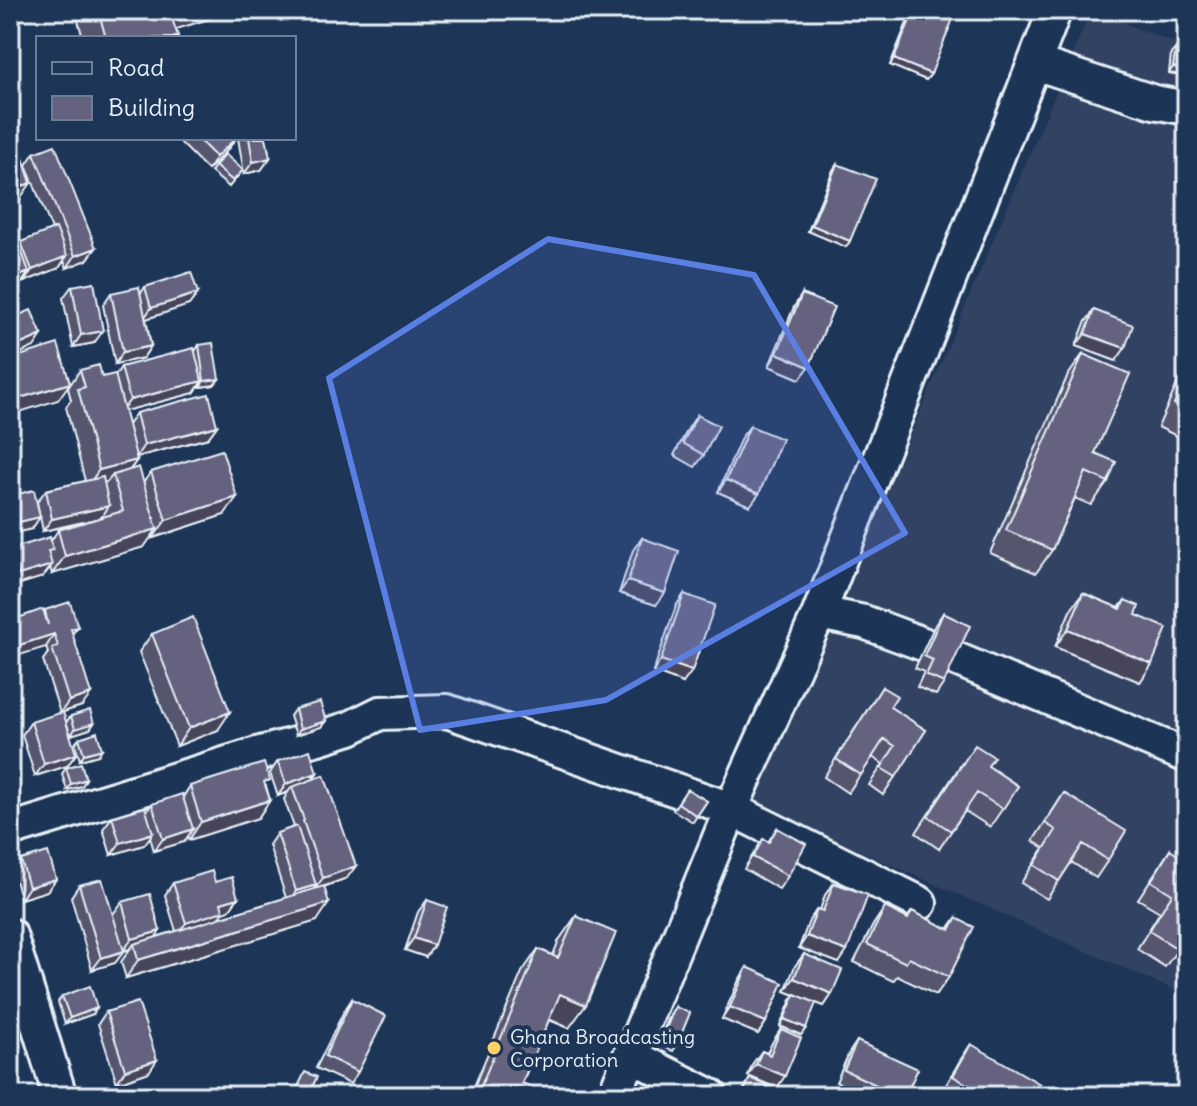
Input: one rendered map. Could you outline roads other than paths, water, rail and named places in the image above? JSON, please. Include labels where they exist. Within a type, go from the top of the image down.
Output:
[{"type":"street","points":[[614,1096],[731,809],[819,613],[1055,10]]},
{"type":"street","points":[[1035,63],[1154,102],[1187,108]]},
{"type":"street","points":[[819,613],[864,622],[923,644]]},
{"type":"street","points":[[956,659],[1187,756]]},
{"type":"street","points":[[10,830],[350,728],[380,713],[447,711],[731,809],[920,903]]},
{"type":"street","points":[[10,935],[60,1096]]},
{"type":"street","points":[[630,1055],[711,1096]]},
{"type":"place","name":"Ghana Broadcasting Corporation","points":[[494,1048]]}]
